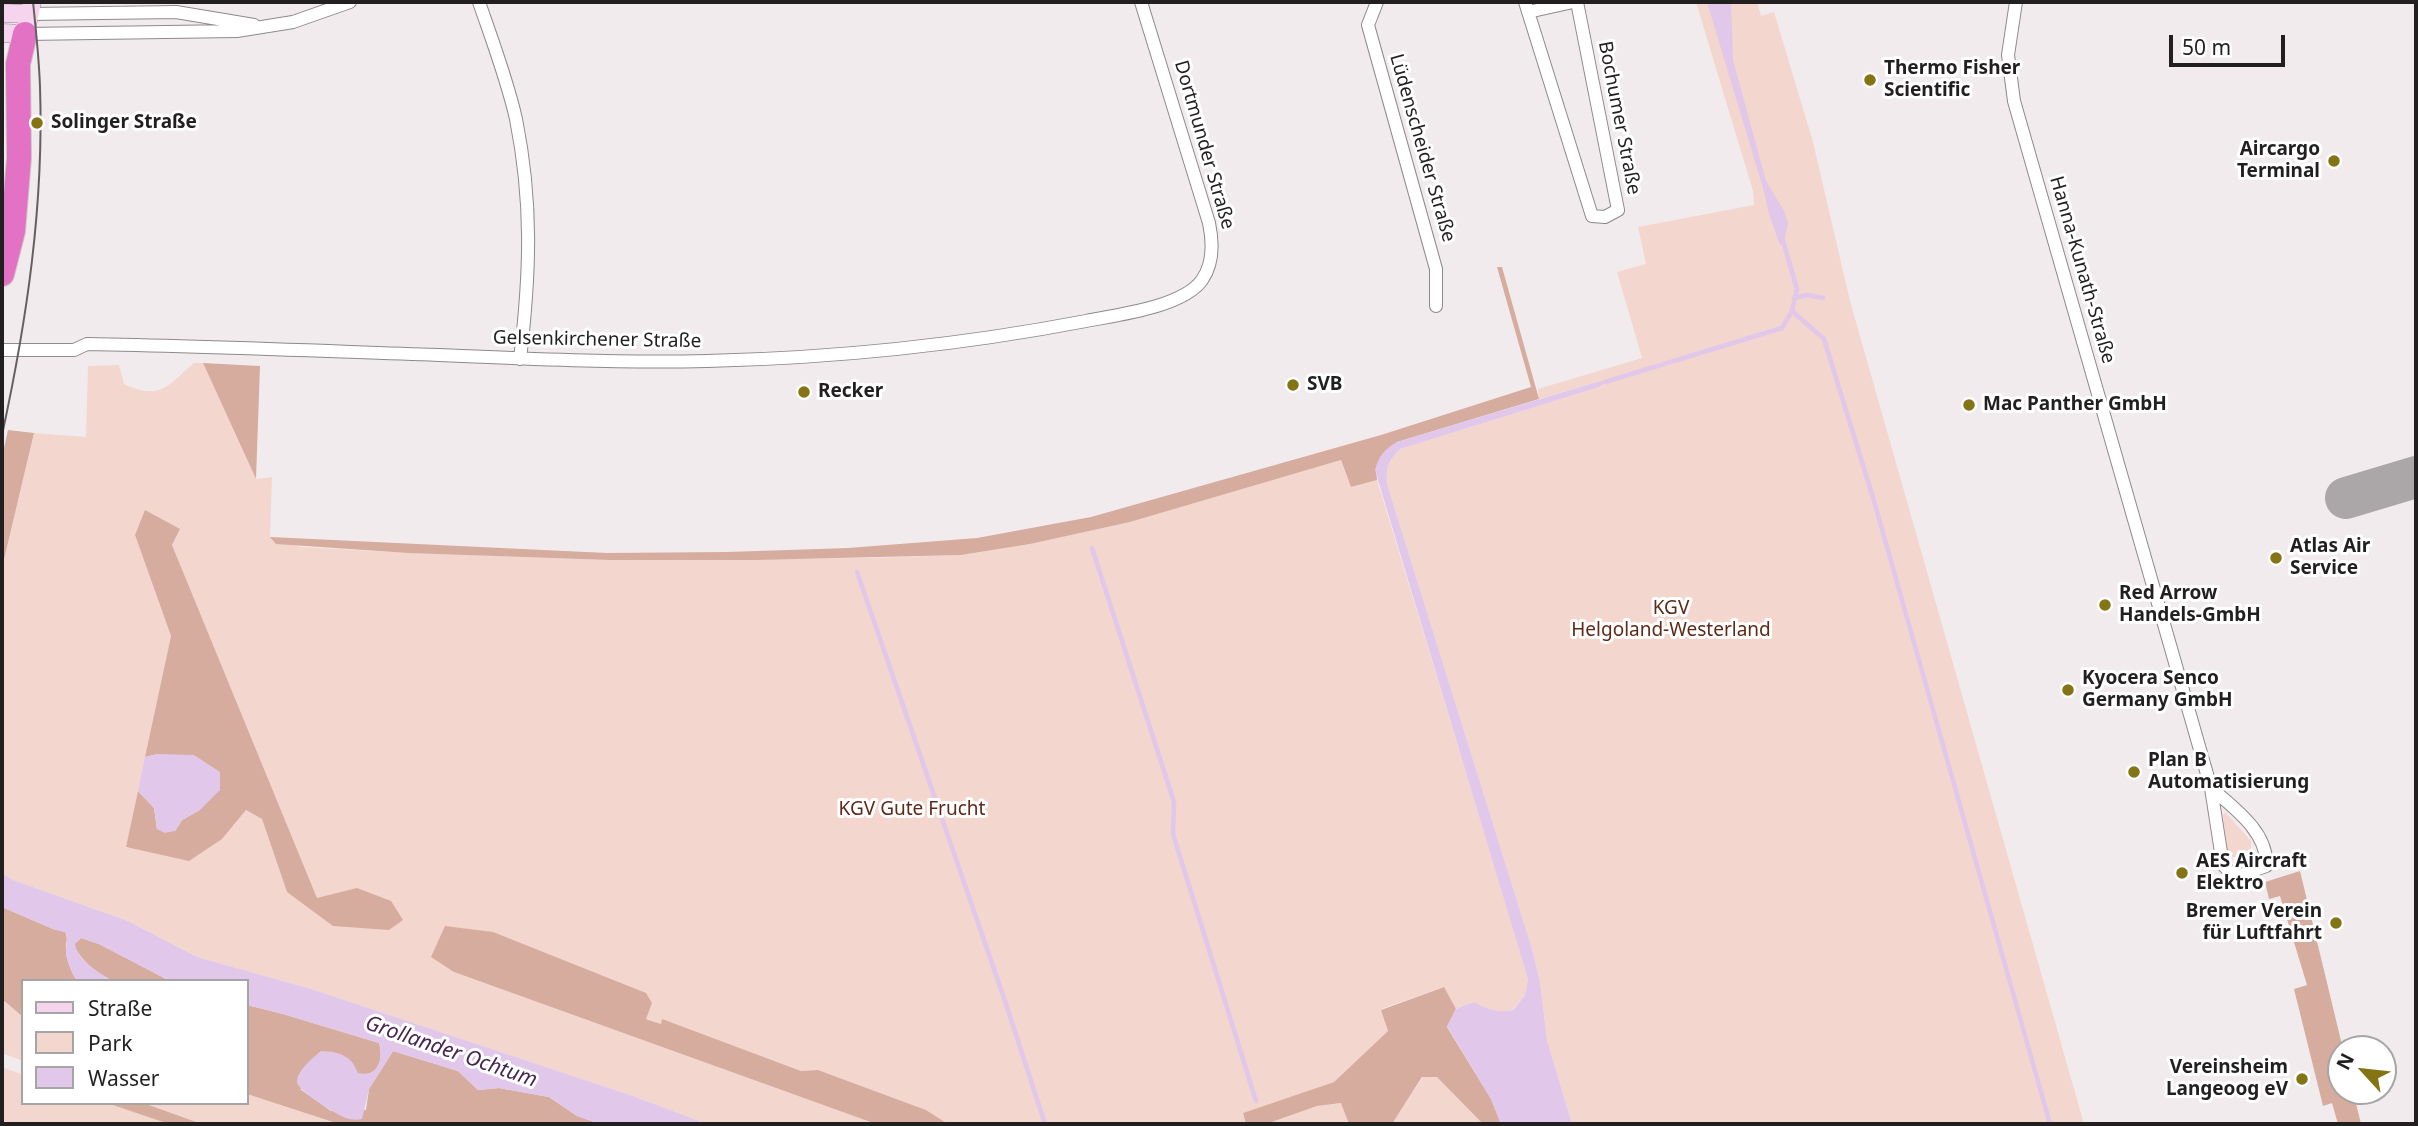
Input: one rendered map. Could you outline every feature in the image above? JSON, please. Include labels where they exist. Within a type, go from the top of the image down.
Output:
[{"type":"highway","points":[[2,274],[13,231],[19,158],[18,64],[22,21]]},
{"type":"main road","points":[[2,13],[22,21]]},
{"type":"street","points":[[22,21],[204,32],[237,31],[293,22],[350,2]]},
{"type":"street","points":[[479,2],[505,79],[515,118],[525,179],[529,271],[520,359]]},
{"type":"street","name":"Dortmunder Straße","points":[[1141,2],[1213,242],[1210,263],[1202,282],[1187,293]]},
{"type":"street","name":"Lüdenscheider Straße","points":[[1377,2],[1368,25],[1436,269],[1436,306]]},
{"type":"street","name":"Bochumer Straße","points":[[1575,2],[1618,210],[1605,217],[1592,216],[1527,7],[1575,2]]},
{"type":"street","name":"Hanna-Kunath-Straße","points":[[2016,2],[2008,55],[2014,101],[2211,788],[2222,865],[2232,874],[2241,875],[2266,866],[2267,853],[2262,839],[2211,788]]},
{"type":"street","points":[[22,21],[176,12],[265,27]]},
{"type":"street","name":"Gelsenkirchener Straße","points":[[2,350],[74,350],[87,344],[520,359],[705,361],[874,351],[1034,331],[1136,310],[1187,293]]},
{"type":"green space","name":"KGV Helgoland-Westerland","points":[[1696,2],[1757,2],[1761,16],[1774,12],[1813,142],[1850,301],[2084,1124],[1572,1124],[1547,1040],[1540,982],[1532,949],[1387,484],[1387,473],[1390,461],[1400,449],[1599,387],[1608,382],[1597,382],[1539,399],[1538,389],[1642,358],[1617,272],[1646,264],[1638,227],[1754,205],[1753,191]]},
{"type":"green space","name":"KGV Gute Frucht","points":[[194,363],[203,363],[256,479],[272,477],[270,537],[300,547],[609,560],[961,555],[1030,544],[1130,522],[1341,460],[1351,487],[1377,480],[1528,979],[1525,995],[1512,1010],[1492,1010],[1474,1002],[1456,1009],[1443,987],[1381,1009],[1388,1031],[1334,1082],[1243,1113],[1246,1124],[948,1124],[926,1110],[818,1070],[801,1071],[663,1020],[661,1024],[645,1018],[652,1003],[454,972],[876,1124],[707,1124],[633,1096],[311,989],[197,957],[128,921],[13,880],[2,873],[2,568],[34,433],[86,437],[88,366],[119,365],[124,384],[155,391],[170,384]],"holes":[[[180,529],[172,545],[317,898],[287,892],[262,819],[246,810],[222,839],[126,848],[171,636],[135,535]]]},
{"type":"green space","points":[[2225,812],[2251,841],[2251,850],[2245,857],[2232,857],[2227,849],[2223,815]]},
{"type":"green space","points":[[2,999],[21,1015],[21,1060],[2,1053]]},
{"type":"green space","points":[[2,1067],[21,1074],[21,1105],[114,1105],[170,1124],[2,1124]]},
{"type":"green space","points":[[1423,1077],[1438,1077],[1483,1124],[1392,1124]]},
{"type":"green space","points":[[248,1094],[339,1124],[202,1124],[149,1105],[248,1105]]},
{"type":"green space","points":[[1342,1103],[1349,1124],[1266,1124],[1317,1106]]},
{"type":"shaded area","points":[[1497,267],[1502,267],[1539,399],[1397,442],[1376,470],[1377,480],[1351,487],[1341,460],[1130,522],[1030,544],[961,555],[609,560],[408,553],[276,544],[270,537],[607,553],[727,552],[848,548],[977,538],[1091,517],[1381,435],[1531,387]]},
{"type":"shaded area","points":[[203,363],[260,366],[256,479]]},
{"type":"shaded area","points":[[8,430],[34,433],[2,568],[2,457]]},
{"type":"shaded area","points":[[145,510],[180,529],[172,545],[317,898],[357,888],[391,901],[403,920],[389,930],[333,926],[287,892],[262,819],[246,810],[222,839],[189,861],[126,847],[138,791],[154,808],[157,829],[175,831],[182,820],[200,810],[158,754],[145,757],[171,636],[135,535]]},
{"type":"shaded area","points":[[2300,871],[2340,1035],[2327,1035],[2327,1105],[2323,1106],[2294,989],[2307,985],[2280,896],[2269,899],[2265,882]]},
{"type":"shaded area","points":[[2,907],[65,932],[67,958],[76,979],[21,979],[21,1015],[2,999]]},
{"type":"shaded area","points":[[445,926],[493,932],[646,993],[652,1003],[646,1019],[661,1024],[662,1019],[801,1071],[818,1070],[926,1110],[948,1124],[876,1124],[454,972],[431,957]]},
{"type":"shaded area","points":[[81,938],[99,944],[166,979],[109,979],[90,966],[74,944]]},
{"type":"shaded area","points":[[1444,987],[1456,1009],[1447,1027],[1491,1099],[1501,1124],[1483,1124],[1437,1077],[1422,1077],[1392,1124],[1349,1124],[1341,1103],[1317,1106],[1266,1124],[1246,1124],[1243,1113],[1334,1082],[1388,1031],[1381,1010]]},
{"type":"shaded area","points":[[248,1005],[379,1043],[380,1061],[370,1073],[300,1089],[331,1111],[366,1110],[369,1089],[393,1051],[458,1071],[478,1090],[499,1088],[549,1097],[577,1116],[600,1124],[339,1124],[248,1094]]},
{"type":"shaded area","points":[[113,1105],[149,1105],[202,1124],[169,1124]]},
{"type":"shaded area","points":[[2333,1105],[2356,1105],[2361,1124],[2338,1124]]},
{"type":"water","points":[[1707,2],[1731,2],[1733,60],[1766,181],[1788,223],[1784,243],[1780,245],[1769,214]]},
{"type":"water","points":[[1609,381],[1599,387],[1400,449],[1390,461],[1388,469],[1387,484],[1532,949],[1540,982],[1547,1040],[1572,1124],[1501,1124],[1491,1099],[1447,1026],[1456,1009],[1474,1002],[1492,1010],[1513,1010],[1525,995],[1528,979],[1375,470],[1383,453],[1397,442],[1597,382]]},
{"type":"water","points":[[158,754],[194,755],[220,772],[220,790],[200,810],[182,820],[175,831],[165,833],[157,829],[154,808],[138,791],[145,757]]},
{"type":"water","name":"Grollander Ochtum","points":[[2,873],[13,880],[128,921],[197,957],[311,989],[633,1096],[707,1124],[600,1124],[577,1116],[549,1097],[499,1088],[478,1090],[458,1071],[393,1051],[369,1089],[362,1119],[346,1118],[303,1091],[297,1082],[300,1073],[321,1051],[334,1052],[348,1058],[358,1073],[370,1073],[380,1061],[379,1043],[248,1005],[248,979],[166,979],[99,944],[81,938],[75,944],[80,956],[110,979],[76,979],[67,959],[65,932],[2,907]]},
{"type":"waterway","points":[[1783,241],[1797,289],[1792,311],[1824,339],[1874,501],[2050,1124]]},
{"type":"waterway","points":[[1794,298],[1807,295],[1823,298]]},
{"type":"waterway","points":[[1605,382],[1782,328],[1792,311]]},
{"type":"waterway","points":[[1092,548],[1174,802],[1173,834],[1256,1101]]},
{"type":"waterway","points":[[857,572],[1045,1124]]},
{"type":"taxiway","points":[[2346,498],[2416,477]]},
{"type":"tram line","points":[[2,435],[26,305],[36,218],[41,131],[33,2]]},
{"type":"place","name":"Thermo Fisher Scientific","points":[[1870,80]]},
{"type":"place","name":"Solinger Straße","points":[[37,123]]},
{"type":"place","name":"Aircargo Terminal","points":[[2334,161]]},
{"type":"place","name":"SVB","points":[[1293,385]]},
{"type":"place","name":"Recker","points":[[804,392]]},
{"type":"place","name":"Mac Panther GmbH","points":[[1969,405]]},
{"type":"place","name":"Atlas Air Service","points":[[2276,558]]},
{"type":"place","name":"Red Arrow Handels-GmbH","points":[[2105,605]]},
{"type":"place","name":"Kyocera Senco Germany GmbH","points":[[2068,690]]},
{"type":"place","name":"Plan B Automatisierung","points":[[2134,772]]},
{"type":"place","name":"AES Aircraft Elektro","points":[[2182,873]]},
{"type":"place","name":"Bremer Verein für Luftfahrt","points":[[2336,923]]},
{"type":"place","name":"Vereinsheim Langeoog eV","points":[[2302,1079]]}]
